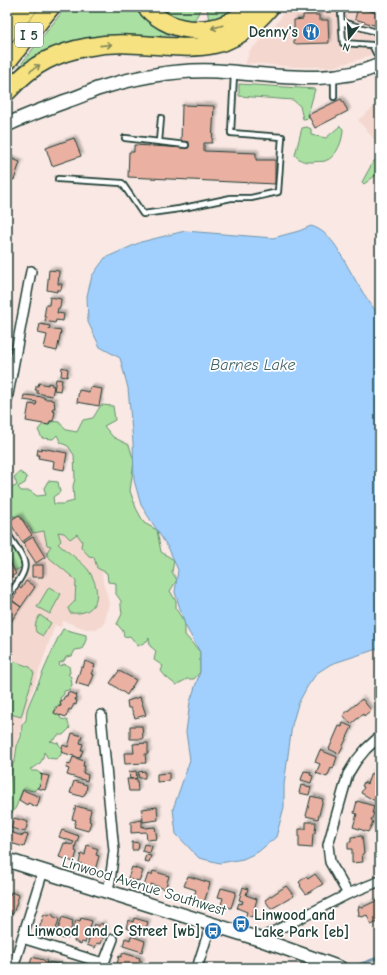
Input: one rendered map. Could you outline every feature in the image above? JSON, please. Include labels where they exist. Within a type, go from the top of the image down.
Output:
[{"type":"highway","points":[[7,13],[12,7]]},
{"type":"highway","name":"I 5","points":[[7,34],[29,7]]},
{"type":"highway","name":"I 5","points":[[7,62],[51,7]]},
{"type":"highway","points":[[146,7],[151,13],[164,22],[179,28],[207,30],[228,24],[250,7]]},
{"type":"highway","points":[[7,92],[28,73],[47,60],[67,52],[108,44],[202,47],[233,39],[245,32],[259,20],[270,7]]},
{"type":"street","points":[[7,125],[97,89],[160,75],[216,71],[296,77],[334,77],[370,70],[380,65]]},
{"type":"street","points":[[7,400],[10,361],[31,271]]},
{"type":"street","points":[[101,714],[114,851],[107,892]]},
{"type":"street","points":[[348,894],[330,862],[328,845],[348,774],[366,749],[380,736]]},
{"type":"street","name":"Linwood Avenue Southwest","points":[[7,860],[259,939],[335,967]]},
{"type":"street","points":[[13,968],[43,872]]},
{"type":"street","points":[[259,939],[348,894],[380,881]]},
{"type":"street","points":[[197,968],[211,924]]},
{"type":"street","points":[[22,938],[102,965],[113,939]]},
{"type":"lane","points":[[343,7],[341,12],[343,43],[372,45],[380,61]]},
{"type":"lane","points":[[342,22],[380,33]]},
{"type":"lane","points":[[58,179],[122,183],[143,214],[179,210],[231,198],[251,198],[278,192],[282,137],[231,133],[234,73]]},
{"type":"lane","points":[[334,77],[334,97]]},
{"type":"lane","points":[[159,142],[161,118]]},
{"type":"lane","points":[[125,138],[186,145]]},
{"type":"lane","points":[[7,533],[26,565],[24,574],[7,598]]},
{"type":"shaded area","points":[[287,7],[380,7],[380,51],[361,59],[333,67],[293,67],[252,63],[245,65],[250,50],[266,36]]},
{"type":"shaded area","points":[[380,102],[380,147],[358,120]]},
{"type":"shaded area","points":[[7,496],[81,518],[101,553],[103,583],[109,605],[105,621],[102,626],[97,629],[86,629],[63,621],[61,627],[55,625],[25,712],[12,761],[7,796]]},
{"type":"green space","points":[[66,7],[140,7],[187,34],[106,39],[7,82]]},
{"type":"green space","points":[[155,7],[200,8],[197,16],[193,20],[187,22],[174,18]]},
{"type":"green space","points":[[207,7],[241,7],[209,22]]},
{"type":"green space","points":[[239,84],[315,89],[308,115],[310,118],[303,119],[300,106],[293,100],[239,96]]},
{"type":"green space","points":[[340,126],[343,129],[342,138],[336,152],[329,159],[325,161],[307,162],[300,160],[295,155],[302,128],[307,127],[311,129],[311,135],[326,138]]},
{"type":"green space","points":[[380,156],[380,172],[364,184],[362,182],[373,162]]},
{"type":"green space","points":[[101,405],[113,406],[115,420],[104,426],[113,437],[129,445],[134,461],[130,491],[136,508],[144,523],[157,530],[161,552],[174,560],[172,572],[177,580],[170,591],[176,601],[176,609],[185,623],[185,635],[200,652],[200,672],[194,679],[187,679],[176,685],[161,671],[163,666],[154,660],[156,651],[150,646],[149,638],[147,641],[138,646],[130,636],[124,637],[123,631],[117,624],[122,614],[121,601],[116,594],[116,583],[108,582],[107,573],[97,568],[94,557],[89,556],[81,547],[82,541],[77,534],[70,539],[64,533],[58,532],[61,541],[58,544],[87,568],[96,586],[97,594],[96,601],[87,611],[70,613],[68,608],[75,601],[76,580],[47,556],[47,552],[51,546],[47,545],[44,531],[33,533],[23,520],[7,515],[7,486],[14,487],[17,485],[14,477],[20,472],[27,477],[25,483],[18,487],[21,491],[30,491],[37,496],[46,495],[44,488],[48,481],[58,482],[60,492],[53,497],[54,504],[63,504],[74,501],[74,455],[68,446],[61,443],[57,435],[53,439],[42,438],[38,430],[43,424],[49,425],[50,421],[59,422],[66,430],[77,432],[83,420],[93,418]]},
{"type":"green space","points":[[7,540],[16,552],[21,563],[22,567],[15,571],[7,557]]},
{"type":"green space","points":[[49,587],[61,594],[50,614],[37,607]]},
{"type":"green space","points":[[40,615],[51,623],[43,636],[35,630],[37,619]]},
{"type":"green space","points":[[63,629],[86,635],[86,640],[82,649],[75,650],[72,656],[66,657],[64,661],[59,663],[60,666],[64,664],[69,666],[70,673],[68,674],[71,677],[72,685],[69,690],[64,691],[64,694],[60,698],[61,706],[55,707],[54,713],[59,714],[61,719],[67,720],[70,728],[63,735],[58,735],[55,739],[50,741],[58,743],[62,748],[61,755],[56,759],[48,758],[44,752],[40,763],[30,769],[32,771],[37,771],[42,775],[40,785],[34,791],[23,789],[15,809],[7,817],[7,798],[12,766],[21,737],[22,725],[26,720],[30,702]]},
{"type":"green space","points":[[7,659],[30,667],[34,673],[21,717],[7,713]]},
{"type":"water","name":"Barnes Lake","points":[[311,226],[324,233],[334,244],[363,293],[380,316],[380,648],[331,664],[317,673],[307,687],[298,704],[292,725],[284,785],[284,807],[276,837],[258,852],[243,859],[220,863],[199,858],[176,834],[173,809],[190,760],[186,732],[190,702],[200,672],[200,652],[185,625],[175,592],[178,570],[169,549],[141,505],[134,480],[133,442],[128,388],[120,358],[100,347],[88,322],[87,296],[92,276],[105,258],[141,242],[185,231],[273,238]]},
{"type":"building","points":[[358,7],[380,14],[380,27],[355,19]]},
{"type":"building","name":"Denny's","points":[[303,15],[319,15],[319,20],[328,20],[329,43],[294,44],[294,20],[303,19]]},
{"type":"building","points":[[341,99],[348,111],[315,128],[308,115]]},
{"type":"building","points":[[182,105],[214,106],[212,143],[204,143],[204,151],[256,153],[256,160],[275,160],[275,184],[128,177],[129,152],[134,152],[134,145],[186,148],[186,142],[181,141]]},
{"type":"building","points":[[74,138],[81,156],[52,166],[46,148]]},
{"type":"building","points":[[7,157],[20,162],[14,180],[7,178]]},
{"type":"building","points":[[49,270],[59,271],[58,284],[62,284],[61,290],[57,290],[57,292],[47,290]]},
{"type":"building","points":[[50,297],[61,299],[60,308],[58,308],[57,313],[64,314],[63,321],[56,320],[55,323],[45,321],[46,317],[44,317],[46,305],[49,305]]},
{"type":"building","points":[[40,324],[50,326],[49,329],[61,331],[57,351],[44,348],[47,335],[38,333]]},
{"type":"building","points":[[62,367],[68,369],[67,377],[61,376]]},
{"type":"building","points":[[56,379],[62,380],[60,391],[54,390]]},
{"type":"building","points":[[39,383],[48,385],[48,383],[54,386],[52,396],[37,393],[37,390],[35,390]]},
{"type":"building","points":[[90,387],[102,389],[99,406],[77,402],[79,390],[89,392]]},
{"type":"building","points":[[24,395],[44,397],[44,399],[51,399],[54,401],[55,408],[53,408],[52,411],[55,412],[53,421],[50,421],[49,425],[26,421],[29,404],[36,405],[37,402],[23,400]]},
{"type":"building","points":[[41,448],[67,453],[64,470],[53,468],[54,461],[38,458],[38,449],[41,450]]},
{"type":"building","points":[[19,515],[32,535],[22,542],[9,521]]},
{"type":"building","points":[[33,537],[45,557],[36,563],[23,543]]},
{"type":"building","points":[[7,557],[16,574],[7,579]]},
{"type":"building","points":[[32,565],[43,565],[43,577],[32,577]]},
{"type":"building","points":[[26,581],[35,587],[21,607],[12,600],[19,587],[21,589]]},
{"type":"building","points":[[12,601],[21,607],[7,627],[7,608]]},
{"type":"building","points":[[85,661],[95,665],[91,674],[94,675],[89,687],[76,683],[81,667],[83,668]]},
{"type":"building","points":[[119,671],[136,680],[127,695],[110,683]]},
{"type":"building","points":[[374,687],[380,687],[380,707],[379,700],[374,700]]},
{"type":"building","points":[[68,692],[77,695],[75,700],[77,700],[76,705],[74,704],[71,710],[69,709],[66,717],[60,716],[54,713],[57,707],[61,706],[60,700],[62,701],[65,696],[67,696]]},
{"type":"building","points":[[140,697],[146,715],[135,718],[131,708],[128,708],[127,701]]},
{"type":"building","points":[[362,699],[371,710],[364,716],[363,714],[351,724],[343,715]]},
{"type":"building","points":[[343,723],[352,727],[339,754],[329,749],[339,726],[342,727]]},
{"type":"building","points":[[130,726],[142,726],[143,739],[130,739]]},
{"type":"building","points":[[72,733],[82,736],[80,743],[83,744],[81,750],[83,750],[80,758],[61,752],[63,745],[68,747]]},
{"type":"building","points":[[148,743],[148,754],[145,754],[146,763],[125,764],[124,753],[134,753],[133,744]]},
{"type":"building","points":[[320,750],[337,757],[333,769],[331,768],[327,777],[316,773],[320,764],[315,762]]},
{"type":"building","points":[[73,757],[84,761],[83,766],[85,766],[83,773],[88,775],[87,781],[67,775],[69,769],[66,768],[67,764],[70,765]]},
{"type":"building","points":[[136,771],[137,778],[130,779],[129,772]]},
{"type":"building","points":[[145,771],[145,778],[139,778],[138,772]]},
{"type":"building","points":[[304,771],[311,772],[310,775],[313,776],[311,783],[301,780]]},
{"type":"building","points":[[169,773],[169,781],[157,782],[157,774]]},
{"type":"building","points":[[371,773],[380,778],[380,788],[377,787],[375,791],[379,795],[377,802],[361,793],[364,787],[362,786],[364,782],[367,784]]},
{"type":"building","points":[[40,774],[49,776],[45,790],[37,788],[40,785],[42,775]]},
{"type":"building","points":[[127,779],[137,779],[138,791],[129,791]]},
{"type":"building","points":[[74,781],[87,785],[86,793],[83,797],[70,793]]},
{"type":"building","points":[[301,785],[311,787],[309,795],[299,793]]},
{"type":"building","points":[[23,790],[40,797],[37,807],[28,803],[27,805],[19,800]]},
{"type":"building","points":[[311,796],[323,799],[318,819],[306,816]]},
{"type":"building","points":[[357,801],[374,806],[372,813],[374,813],[371,821],[373,822],[368,832],[353,827],[357,814],[354,813]]},
{"type":"building","points":[[76,806],[91,810],[89,821],[91,822],[88,831],[74,827],[76,820],[72,819]]},
{"type":"building","points":[[157,807],[158,820],[143,822],[142,809]]},
{"type":"building","points":[[14,818],[28,822],[25,832],[11,828]]},
{"type":"building","points":[[142,820],[142,827],[155,827],[157,839],[147,840],[146,832],[131,833],[131,822]]},
{"type":"building","points":[[306,822],[316,822],[315,833],[313,833],[312,848],[299,847],[299,829],[306,829]]},
{"type":"building","points":[[62,830],[79,836],[75,847],[75,851],[77,852],[74,862],[59,857],[64,843],[72,845],[74,842],[59,837]]},
{"type":"building","points":[[9,832],[23,836],[24,834],[28,835],[24,847],[7,842]]},
{"type":"building","points":[[362,836],[364,854],[362,854],[363,862],[352,863],[352,849],[348,849],[348,842],[351,842],[351,837]]},
{"type":"building","points":[[132,842],[139,843],[138,850],[132,850]]},
{"type":"building","points":[[144,844],[152,846],[150,853],[142,851]]},
{"type":"building","points":[[87,845],[98,849],[96,855],[99,856],[95,870],[81,866],[82,864],[79,863],[81,854],[85,855]]},
{"type":"building","points":[[146,855],[151,856],[149,862],[144,861]]},
{"type":"building","points":[[132,867],[143,871],[139,881],[136,880],[135,882],[128,878]]},
{"type":"building","points":[[88,869],[95,871],[94,875],[87,873]]},
{"type":"building","points":[[153,871],[169,876],[165,889],[151,884],[150,888],[144,886],[148,874],[152,875]]},
{"type":"building","points":[[315,874],[323,884],[306,894],[299,882],[306,877],[308,879]]},
{"type":"building","points":[[188,876],[210,883],[204,903],[193,900],[196,890],[184,886]]},
{"type":"building","points":[[286,886],[294,896],[271,909],[265,900]]},
{"type":"building","points":[[243,887],[248,889],[246,895],[257,899],[252,917],[246,915],[247,912],[237,908],[239,903],[242,904],[243,901],[239,900]]},
{"type":"building","points":[[221,888],[236,892],[231,908],[221,905],[223,898],[218,897]]},
{"type":"building","points":[[11,892],[19,895],[13,914],[7,916],[7,901]]},
{"type":"building","points":[[380,899],[380,917],[377,919],[378,922],[371,925],[367,915],[362,917],[358,916],[359,906],[363,907]]},
{"type":"building","points":[[44,914],[48,916],[52,914],[54,917],[59,919],[55,933],[39,929]]},
{"type":"building","points":[[62,917],[73,921],[69,937],[65,937],[64,939],[56,936]]},
{"type":"building","points":[[81,918],[92,921],[85,943],[82,942],[81,944],[74,941],[75,938],[71,937],[76,920],[80,921]]},
{"type":"building","points":[[134,918],[148,922],[144,934],[126,928],[128,920],[133,922]]},
{"type":"building","points":[[102,923],[106,928],[101,944],[97,943],[95,948],[87,945],[94,924],[98,926]]},
{"type":"building","points":[[131,936],[145,941],[142,952],[123,946],[125,938],[130,940]]},
{"type":"building","points":[[123,953],[140,958],[139,960],[142,961],[140,965],[138,965],[137,968],[130,968],[117,964],[119,956],[121,957]]},
{"type":"building","points":[[32,957],[47,961],[45,968],[29,968]]},
{"type":"building","points":[[49,962],[61,965],[65,968],[48,968]]},
{"type":"waterway","points":[[355,966],[380,957]]},
{"type":"place","name":"Denny's","points":[[311,32]]},
{"type":"place","name":"Linwood and Lake Park [eb]","points":[[241,924]]},
{"type":"place","name":"Linwood and G Street [wb]","points":[[213,931]]}]
